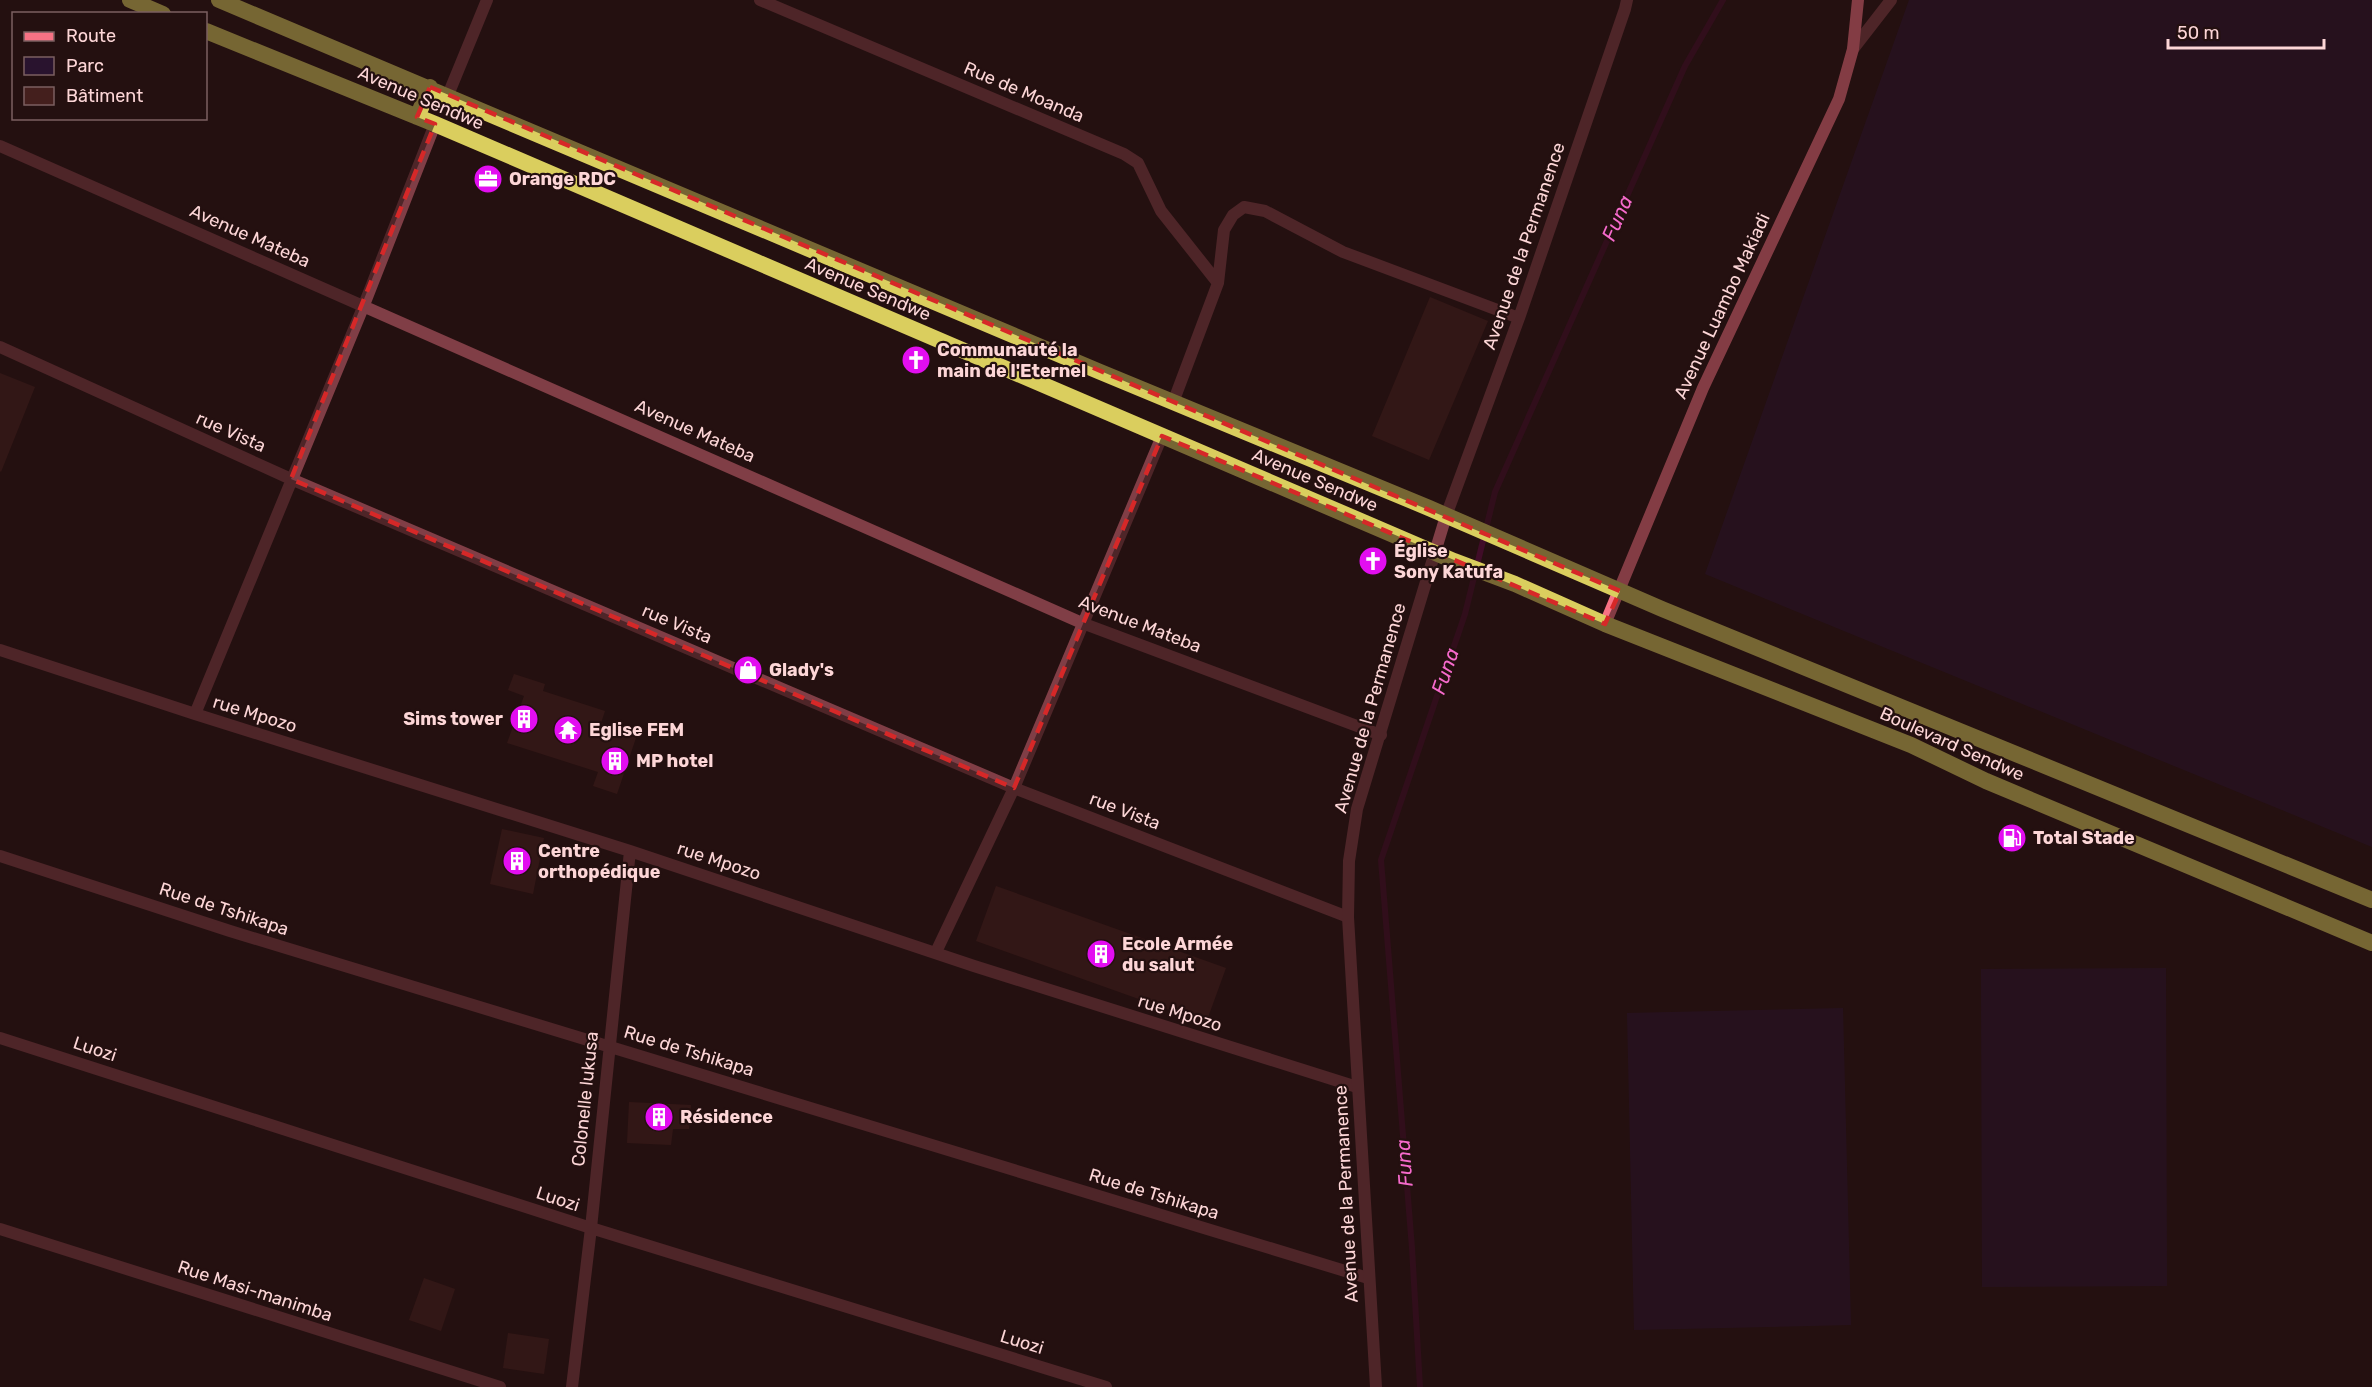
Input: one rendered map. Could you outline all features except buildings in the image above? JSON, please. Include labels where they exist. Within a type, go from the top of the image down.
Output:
[{"type":"highway","points":[[130,0],[158,12]]},
{"type":"highway","name":"Avenue Sendwe","points":[[219,0],[430,87],[1087,366],[1174,400],[1525,551]]},
{"type":"highway","name":"Avenue Sendwe","points":[[207,31],[435,124],[1454,561],[1515,584]]},
{"type":"highway","points":[[417,117],[430,87]]},
{"type":"highway","name":"Boulevard Sendwe","points":[[1525,551],[2372,900]]},
{"type":"highway","name":"Boulevard Sendwe","points":[[1515,584],[1605,624],[1911,745],[1986,781],[2372,943]]},
{"type":"main road","name":"Avenue Luambo Makiadi","points":[[1605,624],[1703,388],[1839,99],[1853,49],[1858,0]]},
{"type":"street","points":[[448,95],[487,0]]},
{"type":"street","name":"Rue de Moanda","points":[[760,0],[1124,154],[1138,163],[1161,212],[1218,283]]},
{"type":"street","name":"Avenue de la Permanence","points":[[1376,1387],[1348,917],[1349,861],[1357,809],[1381,735],[1434,551],[1519,318],[1627,0]]},
{"type":"street","points":[[1853,49],[1891,0]]},
{"type":"street","points":[[195,714],[364,305],[435,124]]},
{"type":"street","name":"Avenue Mateba","points":[[0,146],[1082,623],[1381,735]]},
{"type":"street","points":[[1174,400],[1218,283],[1224,230],[1233,215],[1244,207],[1265,211],[1343,252],[1519,318]]},
{"type":"street","name":"rue Vista","points":[[0,347],[291,479],[1014,788],[1348,917]]},
{"type":"street","points":[[936,952],[1014,788],[1162,436]]},
{"type":"street","name":"rue Mpozo","points":[[0,650],[1357,1087]]},
{"type":"street","name":"Colonelle lukusa","points":[[572,1387],[630,851]]},
{"type":"street","name":"Rue de Tshikapa","points":[[0,856],[230,931],[1368,1278]]},
{"type":"street","name":"Luozi","points":[[0,1038],[591,1228],[1106,1387]]},
{"type":"street","name":"Rue Masi-manimba","points":[[0,1229],[500,1387]]},
{"type":"highlighted area","points":[[430,87],[1620,591],[1605,624],[1162,436],[1014,788],[291,479],[435,124],[417,117]]},
{"type":"green space","points":[[1909,0],[2372,0],[2372,847],[1705,574]]},
{"type":"green space","points":[[2166,968],[2167,1286],[1982,1287],[1981,969]]},
{"type":"green space","points":[[1843,1008],[1851,1325],[1634,1330],[1627,1013]]},
{"type":"waterway","name":"Funa","points":[[1420,1387],[1412,1248],[1381,860],[1465,614],[1495,492],[1685,66],[1723,0]]},
{"type":"place","name":"Orange RDC","points":[[488,179]]},
{"type":"place","name":"Communauté la main de l'Eternel","points":[[916,360]]},
{"type":"place","name":"Église Sony Katufa","points":[[1373,561]]},
{"type":"place","name":"Glady's","points":[[748,670]]},
{"type":"place","name":"Sims tower","points":[[524,719]]},
{"type":"place","name":"Eglise FEM","points":[[568,730]]},
{"type":"place","name":"MP hotel","points":[[615,761]]},
{"type":"place","name":"Total Stade","points":[[2012,838]]},
{"type":"place","name":"Centre orthopédique","points":[[517,861]]},
{"type":"place","name":"Ecole Armée du salut","points":[[1101,954]]},
{"type":"place","name":"Résidence","points":[[659,1117]]}]
